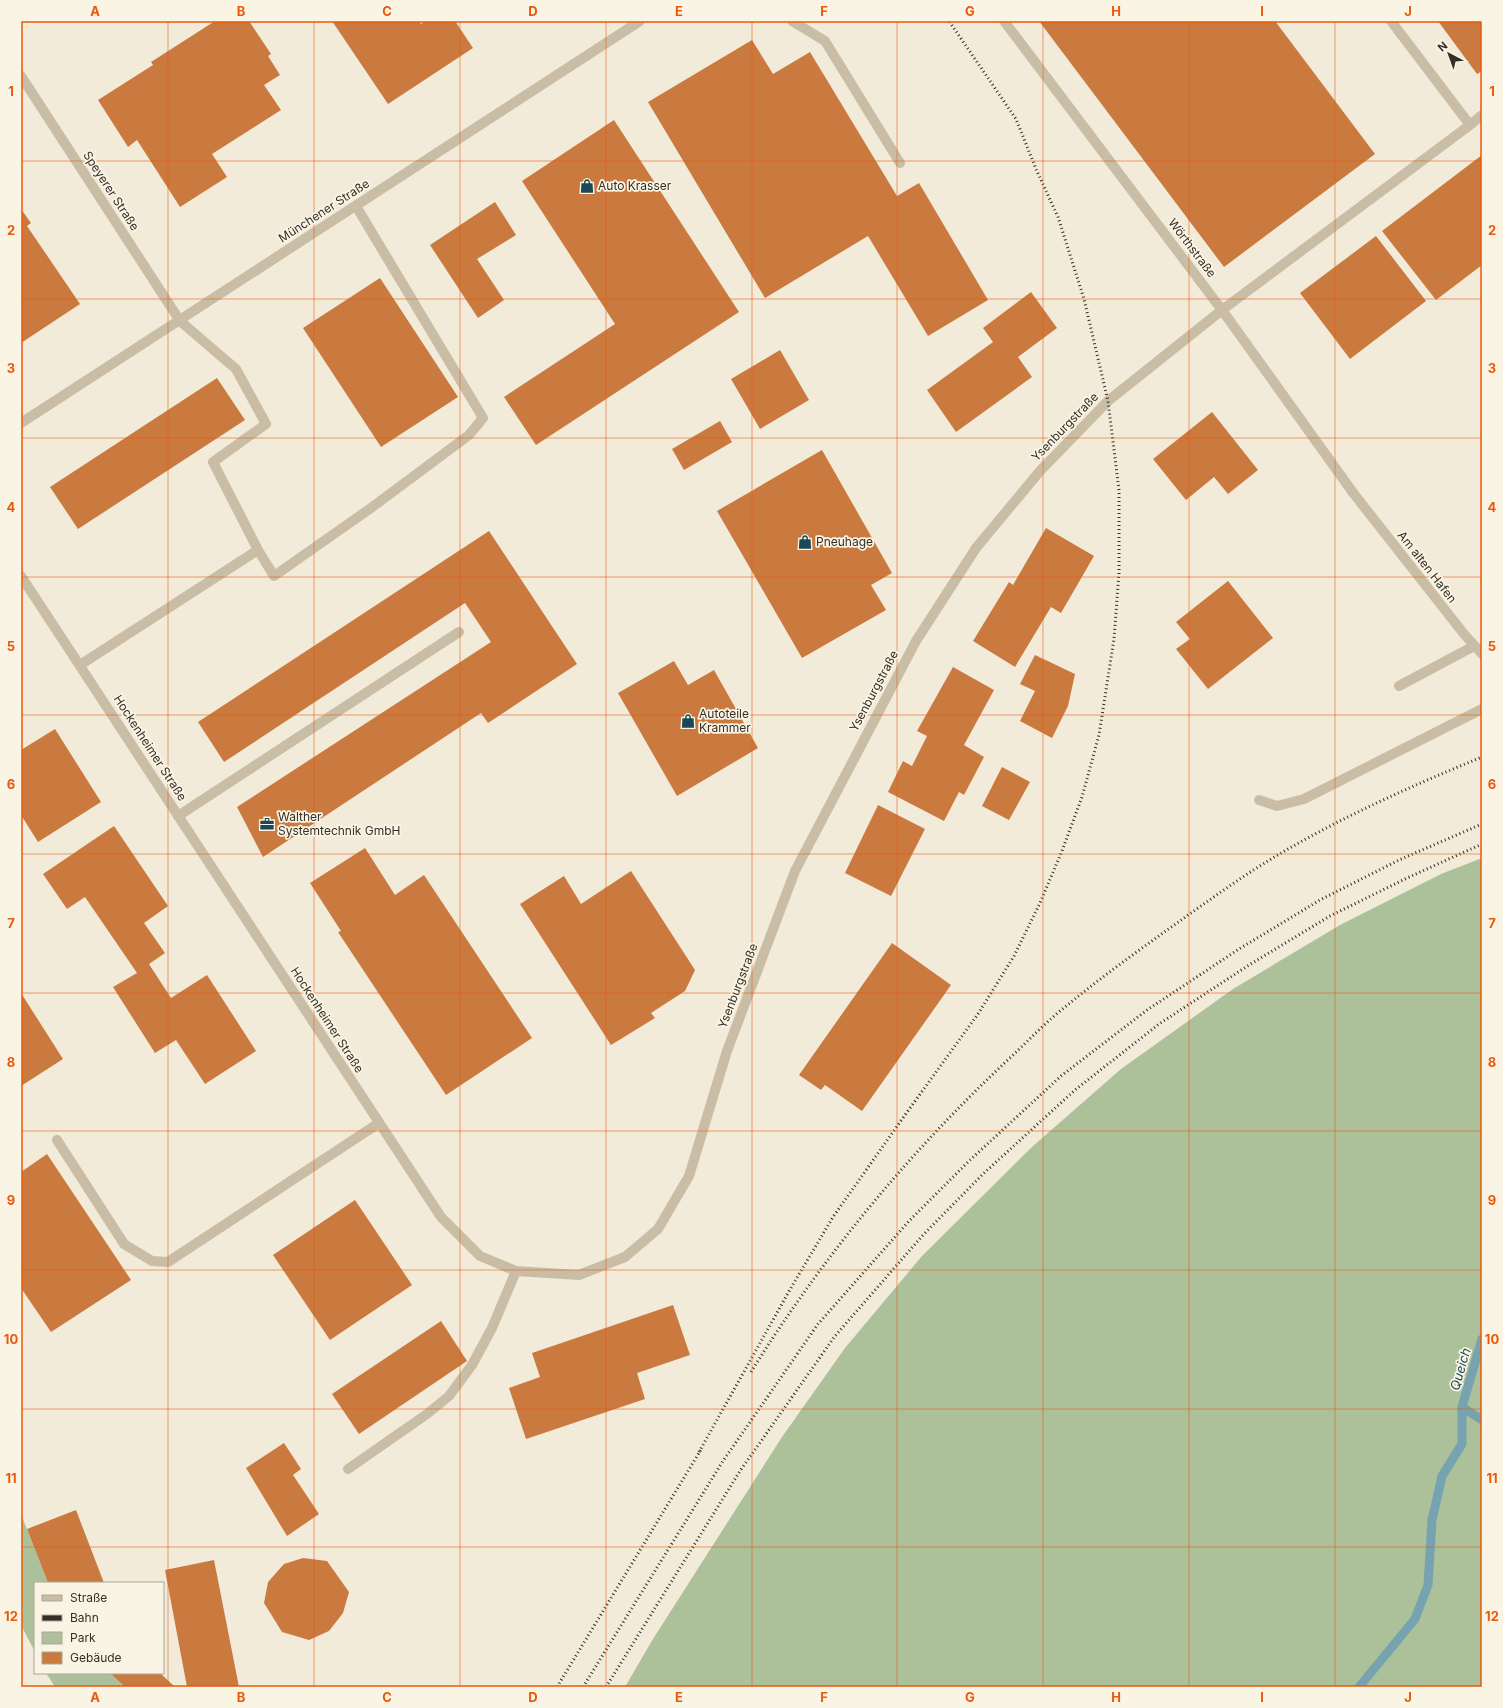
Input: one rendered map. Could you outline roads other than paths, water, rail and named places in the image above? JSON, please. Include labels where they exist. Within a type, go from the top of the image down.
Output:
[{"type":"street","name":"Münchener Straße","points":[[21,424],[640,21]]},
{"type":"street","points":[[792,21],[825,41],[900,163]]},
{"type":"street","name":"Wörthstraße","points":[[1004,21],[1222,310],[1354,494]]},
{"type":"street","points":[[1392,21],[1470,125]]},
{"type":"street","name":"Speyerer Straße","points":[[21,76],[180,321],[236,369],[266,424],[213,462],[258,550]]},
{"type":"street","name":"Ysenburgstraße","points":[[689,1176],[727,1051],[796,871],[916,641],[976,548],[1040,471],[1108,401],[1222,310],[1482,115]]},
{"type":"street","points":[[80,666],[258,550],[274,576],[371,508],[469,435],[483,418],[356,206]]},
{"type":"street","name":"Am alten Hafen","points":[[1354,494],[1474,646],[1482,654]]},
{"type":"street","name":"Hockenheimer Straße","points":[[21,576],[441,1218],[480,1256],[516,1271],[579,1275],[625,1257],[658,1229],[689,1176]]},
{"type":"street","points":[[178,816],[458,632]]},
{"type":"street","points":[[1399,686],[1474,646]]},
{"type":"street","points":[[1259,800],[1278,806],[1304,799],[1482,709]]},
{"type":"street","points":[[57,1140],[124,1244],[152,1261],[168,1262],[380,1123]]},
{"type":"street","points":[[348,1470],[427,1414],[449,1396],[472,1365],[492,1328],[516,1271]]},
{"type":"waterway","points":[[1359,1687],[1415,1619],[1428,1585],[1432,1520],[1442,1476],[1462,1444],[1462,1407],[1482,1339]]},
{"type":"waterway","name":"Queich","points":[[1462,1407],[1482,1420]]},
{"type":"railway","points":[[699,1452],[792,1286],[833,1217],[978,1014],[1014,956],[1040,903],[1062,851],[1082,797],[1099,735],[1114,639],[1119,573],[1119,490],[1108,401],[1084,299],[1058,217],[1036,169],[1016,119],[949,21]]},
{"type":"railway","points":[[751,1372],[808,1287],[870,1206],[938,1129],[974,1092],[1058,1013],[1104,976],[1255,869],[1337,822],[1482,757]]},
{"type":"railway","points":[[583,1687],[723,1461],[818,1324],[909,1221],[969,1161],[1061,1076],[1147,1010],[1239,949],[1320,900],[1399,860],[1482,824]]},
{"type":"railway","points":[[606,1687],[740,1471],[835,1336],[923,1235],[983,1174],[1075,1090],[1159,1024],[1249,965],[1330,916],[1407,878],[1482,844]]},
{"type":"railway","points":[[557,1687],[702,1448]]},
{"type":"place","name":"Auto Krasser","points":[[587,186]]},
{"type":"place","name":"Pneuhage","points":[[805,542]]},
{"type":"place","name":"Autoteile Krammer","points":[[688,721]]},
{"type":"place","name":"Walther Systemtechnik GmbH","points":[[267,824]]}]
